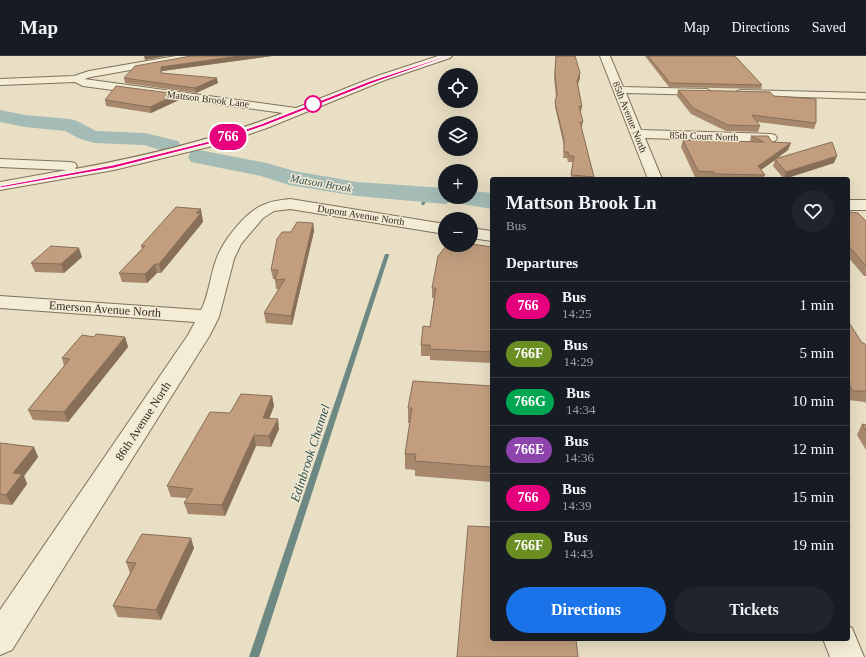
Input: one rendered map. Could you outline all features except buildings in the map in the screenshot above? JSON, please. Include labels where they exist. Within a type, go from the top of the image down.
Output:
[{"type":"street","points":[[77,79],[89,74],[192,56]]},
{"type":"street","points":[[0,186],[84,172],[154,157],[216,141],[298,111],[381,78],[447,56]]},
{"type":"street","name":"85th Avenue North","points":[[605,56],[654,177]]},
{"type":"street","name":"Mattson Brook Lane","points":[[0,82],[77,79],[83,83],[298,111]]},
{"type":"street","points":[[619,90],[715,92]]},
{"type":"street","points":[[731,93],[866,96]]},
{"type":"street","name":"85th Court North","points":[[637,134],[771,138]]},
{"type":"street","points":[[0,163],[71,166],[84,172]]},
{"type":"street","name":"Dupont Avenue North","points":[[278,205],[301,206],[438,228]]},
{"type":"street","name":"86th Avenue North","points":[[0,639],[209,317],[225,259],[233,242],[257,215],[268,208],[278,205]]},
{"type":"street","points":[[850,205],[866,205]]},
{"type":"street","points":[[478,234],[490,236]]},
{"type":"street","name":"Emerson Avenue North","points":[[0,302],[209,317]]},
{"type":"street","points":[[841,641],[847,657]]},
{"type":"waterway","name":"Matson Brook","points":[[0,116],[25,121],[70,125],[85,134],[94,137],[145,139],[170,146]]},
{"type":"waterway","name":"Matson Brook","points":[[199,157],[267,170],[289,178],[357,189],[438,195]]},
{"type":"waterway","points":[[423,204],[428,195]]},
{"type":"waterway","name":"Matson Brook","points":[[478,199],[490,201]]},
{"type":"waterway","name":"Edinbrook Channel","points":[[254,657],[387,255]]},
{"type":"bus line","name":"766","points":[[0,186],[70,175],[114,166],[216,141],[263,125],[341,93],[398,72],[447,56]]}]
